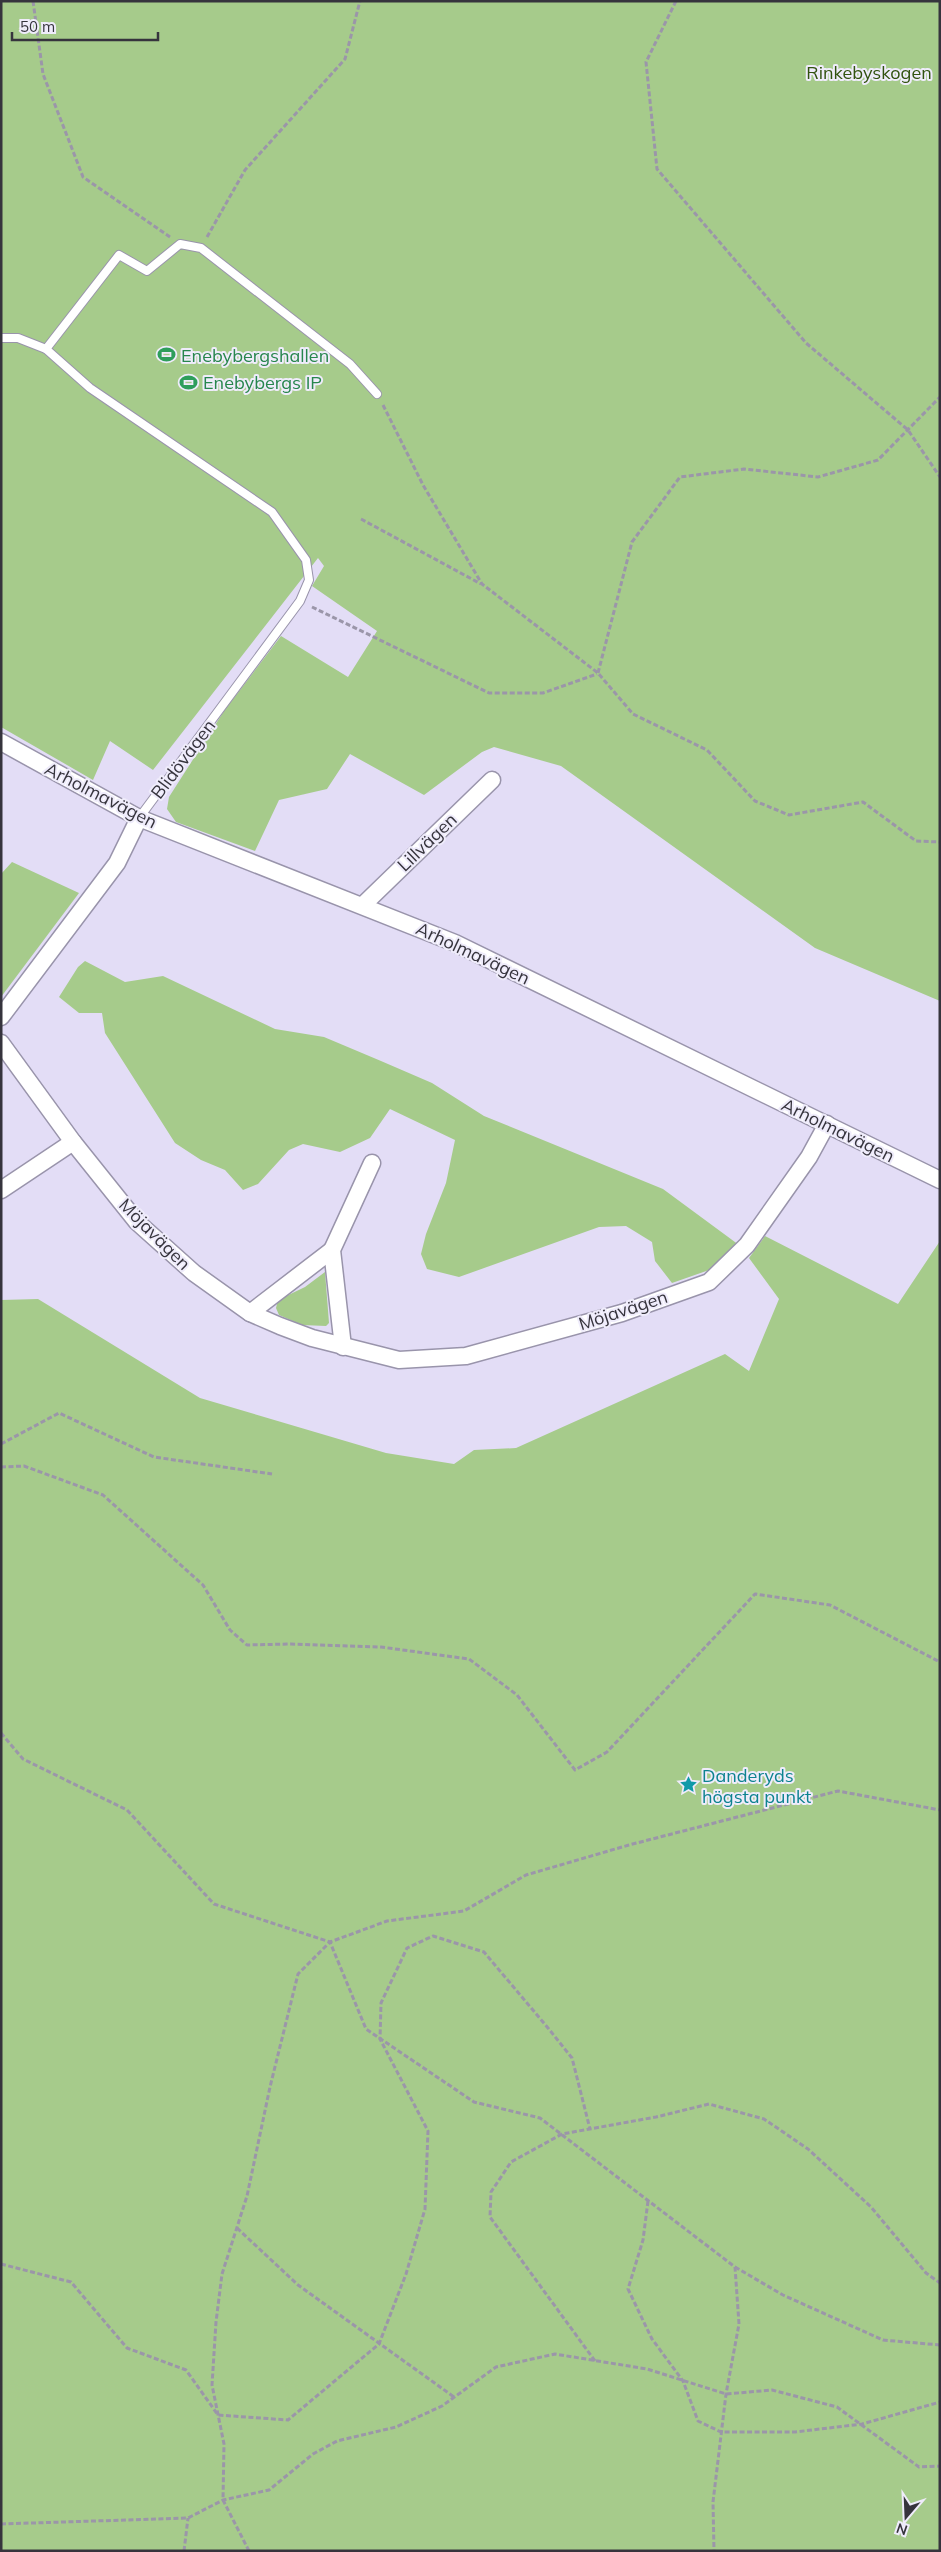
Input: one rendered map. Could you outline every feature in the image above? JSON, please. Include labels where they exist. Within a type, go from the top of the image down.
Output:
[{"type":"street","name":"Arholmavägen","points":[[1,742],[139,818],[455,943],[940,1180]]},
{"type":"street","name":"Lillvägen","points":[[363,905],[492,780]]},
{"type":"street","name":"Blidövägen","points":[[1,1018],[117,862],[139,818]]},
{"type":"street","name":"Möjavägen","points":[[1,1043],[73,1142],[137,1222],[194,1273],[250,1313],[312,1338],[399,1360],[466,1356],[622,1313],[709,1282],[748,1245],[809,1157],[827,1124]]},
{"type":"street","points":[[1,1190],[73,1142]]},
{"type":"street","points":[[250,1313],[332,1250],[372,1163]]},
{"type":"street","points":[[332,1250],[343,1347]]},
{"type":"lane","points":[[1,338],[18,338],[46,349],[119,255],[147,271],[180,244],[201,248],[350,364],[377,394]]},
{"type":"lane","name":"Blidövägen","points":[[46,349],[90,388],[272,512],[306,560],[309,580],[300,601],[139,818]]},
{"type":"path","points":[[33,1],[36,12],[42,74],[83,176],[180,244]]},
{"type":"path","points":[[201,248],[245,170],[344,59],[360,1]]},
{"type":"path","points":[[676,1],[646,62],[657,169],[806,342],[908,430],[940,477]]},
{"type":"path","points":[[377,394],[423,485],[482,584]]},
{"type":"path","points":[[598,673],[632,542],[680,477],[744,469],[818,477],[878,460],[940,397]]},
{"type":"path","points":[[360,519],[482,584],[598,673],[634,714],[707,750],[755,801],[789,815],[863,802],[916,841],[940,842]]},
{"type":"path","points":[[300,601],[489,693],[542,693],[598,673]]},
{"type":"path","points":[[1,1444],[59,1413],[154,1457],[272,1474]]},
{"type":"path","points":[[1,1467],[24,1466],[103,1495],[203,1585],[230,1630],[247,1645],[291,1644],[381,1647],[470,1659],[517,1695],[575,1770],[607,1752],[755,1594],[830,1604],[940,1662]]},
{"type":"path","points":[[1,1733],[23,1759],[127,1810],[214,1904],[330,1942],[366,2029],[474,2102],[540,2118],[735,2267],[783,2295],[883,2340],[940,2345]]},
{"type":"path","points":[[249,2551],[223,2500],[224,2444],[212,2385],[216,2322],[222,2274],[247,2196],[270,2087],[298,1974],[330,1942],[388,1921],[464,1911],[526,1875],[629,1845],[838,1791],[940,1810]]},
{"type":"path","points":[[218,2415],[288,2420],[379,2344],[406,2274],[425,2209],[428,2131],[380,2039],[381,2003],[407,1948],[434,1936],[484,1952],[572,2058],[590,2129]]},
{"type":"path","points":[[595,2361],[490,2217],[491,2192],[511,2162],[562,2134],[709,2104],[764,2119],[808,2149],[871,2207],[926,2273],[940,2283]]},
{"type":"path","points":[[648,2201],[643,2240],[628,2289],[652,2340],[684,2381],[698,2421],[722,2432],[795,2432],[862,2424],[940,2402]]},
{"type":"path","points":[[237,2228],[298,2285],[454,2397]]},
{"type":"path","points":[[1,2264],[71,2282],[127,2348],[186,2370],[218,2415]]},
{"type":"path","points":[[714,2551],[712,2502],[726,2394],[739,2324],[735,2267]]},
{"type":"path","points":[[1,2524],[188,2518],[223,2500],[269,2490],[312,2454],[337,2441],[396,2427],[442,2406],[496,2367],[555,2354],[647,2369],[726,2394],[772,2390],[837,2407],[919,2467],[940,2466]]},
{"type":"path","points":[[184,2551],[188,2518]]},
{"type":"green space","name":"Rinkebyskogen","points":[[1,1],[940,1],[940,1001],[815,948],[561,766],[494,747],[482,752],[424,795],[350,754],[327,789],[279,800],[255,851],[176,822],[167,809],[169,797],[224,711],[281,636],[348,677],[377,631],[312,586],[324,566],[318,558],[153,770],[110,741],[93,780],[1,727]]},
{"type":"green space","points":[[12,862],[79,893],[1,997],[1,874]]},
{"type":"green space","points":[[85,961],[125,982],[163,976],[275,1029],[324,1037],[432,1083],[484,1116],[663,1189],[739,1245],[712,1269],[672,1283],[655,1261],[652,1242],[626,1226],[599,1227],[459,1277],[427,1269],[421,1254],[426,1234],[446,1183],[455,1140],[390,1109],[370,1138],[340,1152],[303,1144],[289,1150],[258,1184],[243,1190],[225,1170],[201,1160],[175,1143],[105,1033],[102,1013],[79,1013],[59,997],[78,967]]},
{"type":"green space","points":[[765,1236],[898,1304],[940,1241],[940,2551],[1,2551],[1,1300],[38,1299],[200,1398],[386,1453],[454,1464],[474,1450],[516,1448],[725,1354],[749,1371],[779,1299],[749,1258]]},
{"type":"green space","points":[[325,1272],[329,1323],[326,1326],[302,1325],[279,1315],[276,1308],[278,1300],[305,1287]]},
{"type":"place","name":"Enebybergshallen","points":[[167,355]]},
{"type":"place","name":"Enebybergs IP","points":[[189,382]]},
{"type":"place","name":"Danderyds högsta punkt","points":[[688,1785]]}]
